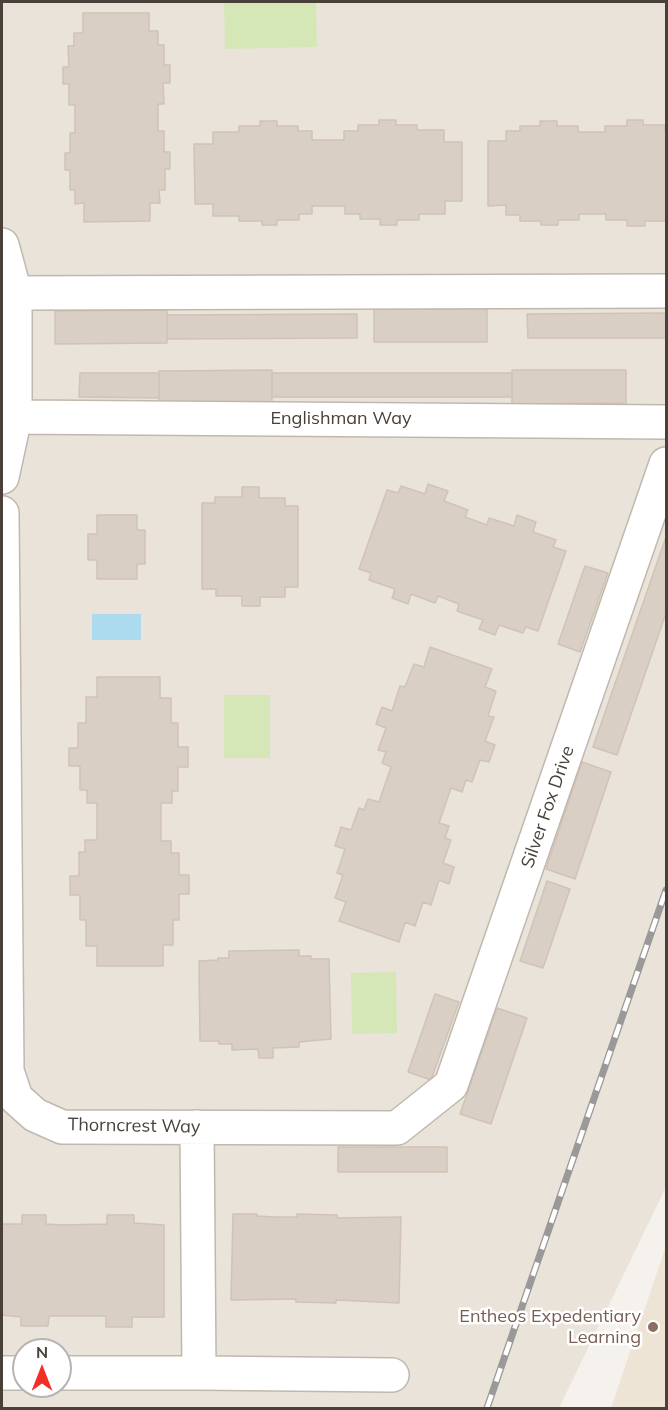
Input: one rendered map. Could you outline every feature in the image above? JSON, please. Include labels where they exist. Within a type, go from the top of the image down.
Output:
[{"type":"street","points":[[2,245],[15,293],[15,417],[2,477]]},
{"type":"street","points":[[15,293],[666,291]]},
{"type":"street","name":"Englishman Way","points":[[15,417],[666,422]]},
{"type":"street","name":"Silver Fox Drive","points":[[397,1128],[452,1085],[666,464]]},
{"type":"street","name":"Thorncrest Way","points":[[2,513],[7,1071],[16,1098],[35,1115],[62,1127],[397,1128]]},
{"type":"street","points":[[197,1127],[199,1373]]},
{"type":"street","points":[[72,1373],[392,1375]]},
{"type":"shaded area","points":[[2,2],[666,2],[666,1187],[559,1408],[2,1408]]},
{"type":"shaded area","name":"Entheos Expedentiary Learning","points":[[666,1246],[666,1408],[611,1408]]},
{"type":"green space","points":[[224,2],[316,2],[317,47],[225,49]]},
{"type":"green space","points":[[224,695],[270,695],[270,758],[224,758]]},
{"type":"green space","points":[[396,972],[397,1033],[352,1034],[351,973]]},
{"type":"water","points":[[92,614],[141,614],[141,640],[92,640]]},
{"type":"building","points":[[83,13],[149,13],[149,31],[158,31],[158,45],[164,45],[164,65],[170,65],[170,83],[163,83],[164,104],[158,104],[158,131],[164,131],[164,152],[170,152],[170,169],[165,169],[165,190],[159,190],[160,203],[150,203],[150,221],[84,222],[84,203],[75,204],[75,190],[70,190],[70,170],[65,170],[65,153],[70,153],[70,133],[75,133],[75,105],[69,105],[69,84],[63,84],[63,67],[69,67],[68,46],[74,46],[74,33],[83,33]]},
{"type":"building","points":[[379,120],[396,120],[396,125],[417,125],[417,130],[444,130],[444,142],[462,142],[462,201],[445,201],[445,214],[419,214],[419,220],[397,220],[397,225],[380,225],[380,219],[360,219],[360,214],[345,214],[345,206],[312,206],[312,214],[299,214],[299,220],[277,220],[277,225],[262,225],[262,221],[239,221],[239,216],[213,216],[213,204],[195,204],[194,144],[213,144],[213,132],[239,132],[239,126],[260,126],[260,121],[277,121],[277,126],[298,126],[298,131],[312,131],[312,140],[344,140],[344,131],[358,131],[358,125],[379,125]]},
{"type":"building","points":[[627,120],[643,120],[643,125],[665,125],[666,221],[645,221],[645,226],[627,226],[627,220],[606,220],[606,214],[579,214],[579,220],[558,220],[558,225],[541,225],[541,221],[520,221],[520,215],[506,215],[506,205],[488,206],[488,141],[506,141],[506,131],[520,131],[520,126],[540,126],[540,121],[557,121],[557,126],[578,126],[578,132],[605,132],[605,126],[627,126]]},
{"type":"building","points":[[374,309],[487,309],[487,342],[374,342]]},
{"type":"building","points":[[167,310],[167,343],[55,344],[55,311]]},
{"type":"building","points":[[666,313],[666,338],[528,338],[527,314]]},
{"type":"building","points":[[357,314],[357,338],[167,339],[167,315]]},
{"type":"building","points":[[272,370],[272,404],[159,404],[159,371]]},
{"type":"building","points":[[512,370],[626,370],[626,403],[512,404]]},
{"type":"building","points":[[80,373],[159,373],[159,398],[79,397]]},
{"type":"building","points":[[272,373],[512,373],[512,397],[272,397]]},
{"type":"building","points":[[428,484],[448,491],[444,501],[468,510],[465,517],[487,525],[489,518],[514,526],[517,515],[536,522],[533,532],[556,540],[553,547],[566,551],[538,631],[526,627],[523,633],[499,625],[495,635],[479,629],[483,620],[457,611],[459,604],[438,596],[435,603],[411,594],[408,604],[392,598],[395,589],[369,580],[371,573],[359,569],[387,490],[398,493],[401,486],[425,494]]},
{"type":"building","points":[[242,487],[259,487],[259,498],[285,498],[285,506],[298,506],[298,587],[285,587],[285,597],[260,597],[260,606],[242,606],[242,596],[216,596],[216,589],[202,589],[202,503],[215,503],[215,497],[242,497]]},
{"type":"building","points":[[97,515],[137,515],[137,530],[145,530],[145,564],[137,564],[137,579],[97,579],[97,560],[88,560],[88,534],[97,534]]},
{"type":"building","points":[[666,537],[666,613],[617,755],[593,747]]},
{"type":"building","points":[[585,566],[608,573],[580,652],[558,644]]},
{"type":"building","points":[[430,647],[492,669],[485,687],[496,691],[488,716],[494,717],[485,741],[495,745],[489,762],[480,760],[472,782],[466,780],[462,792],[451,788],[439,823],[449,826],[445,838],[451,840],[443,863],[454,867],[449,884],[439,880],[431,905],[423,902],[415,926],[405,922],[399,942],[339,921],[346,902],[335,898],[343,875],[337,873],[345,849],[335,846],[341,827],[351,830],[359,808],[364,810],[368,799],[379,802],[391,767],[382,763],[386,752],[378,750],[386,728],[376,724],[382,707],[392,711],[400,686],[405,687],[414,664],[424,667]]},
{"type":"building","points":[[97,677],[160,677],[160,698],[171,698],[171,723],[178,723],[178,747],[188,747],[188,767],[178,767],[178,791],[172,791],[172,803],[161,803],[161,841],[171,841],[171,853],[179,853],[179,875],[189,875],[189,894],[179,894],[179,920],[173,920],[173,945],[163,945],[163,966],[97,966],[97,946],[86,946],[86,920],[80,920],[80,895],[70,895],[70,876],[79,876],[79,852],[85,852],[85,840],[97,840],[97,803],[87,803],[87,790],[80,790],[80,766],[69,766],[69,748],[78,748],[78,723],[86,723],[86,697],[97,697]]},
{"type":"building","points":[[582,762],[611,772],[575,879],[546,869]]},
{"type":"building","points":[[547,881],[570,889],[543,968],[520,961]]},
{"type":"building","points":[[299,950],[299,956],[329,959],[331,1039],[299,1042],[299,1047],[273,1048],[273,1058],[259,1058],[258,1049],[232,1050],[232,1044],[200,1041],[199,961],[229,958],[229,951]]},
{"type":"building","points":[[435,994],[459,1002],[431,1080],[408,1072]]},
{"type":"building","points":[[497,1008],[527,1018],[491,1124],[460,1114]]},
{"type":"building","points":[[338,1147],[447,1147],[447,1172],[338,1172]]},
{"type":"building","points":[[233,1214],[275,1217],[297,1217],[297,1214],[337,1215],[337,1218],[401,1217],[399,1303],[336,1300],[336,1303],[296,1302],[296,1299],[231,1300]]},
{"type":"building","points":[[22,1215],[46,1215],[46,1224],[62,1225],[107,1224],[107,1215],[134,1215],[134,1223],[164,1225],[164,1317],[132,1317],[132,1327],[106,1327],[106,1316],[49,1316],[48,1326],[21,1326],[21,1317],[2,1315],[2,1224],[22,1224]]},
{"type":"railway","points":[[487,1408],[666,890]]},
{"type":"place","name":"Entheos Expedentiary Learning","points":[[653,1327]]}]
